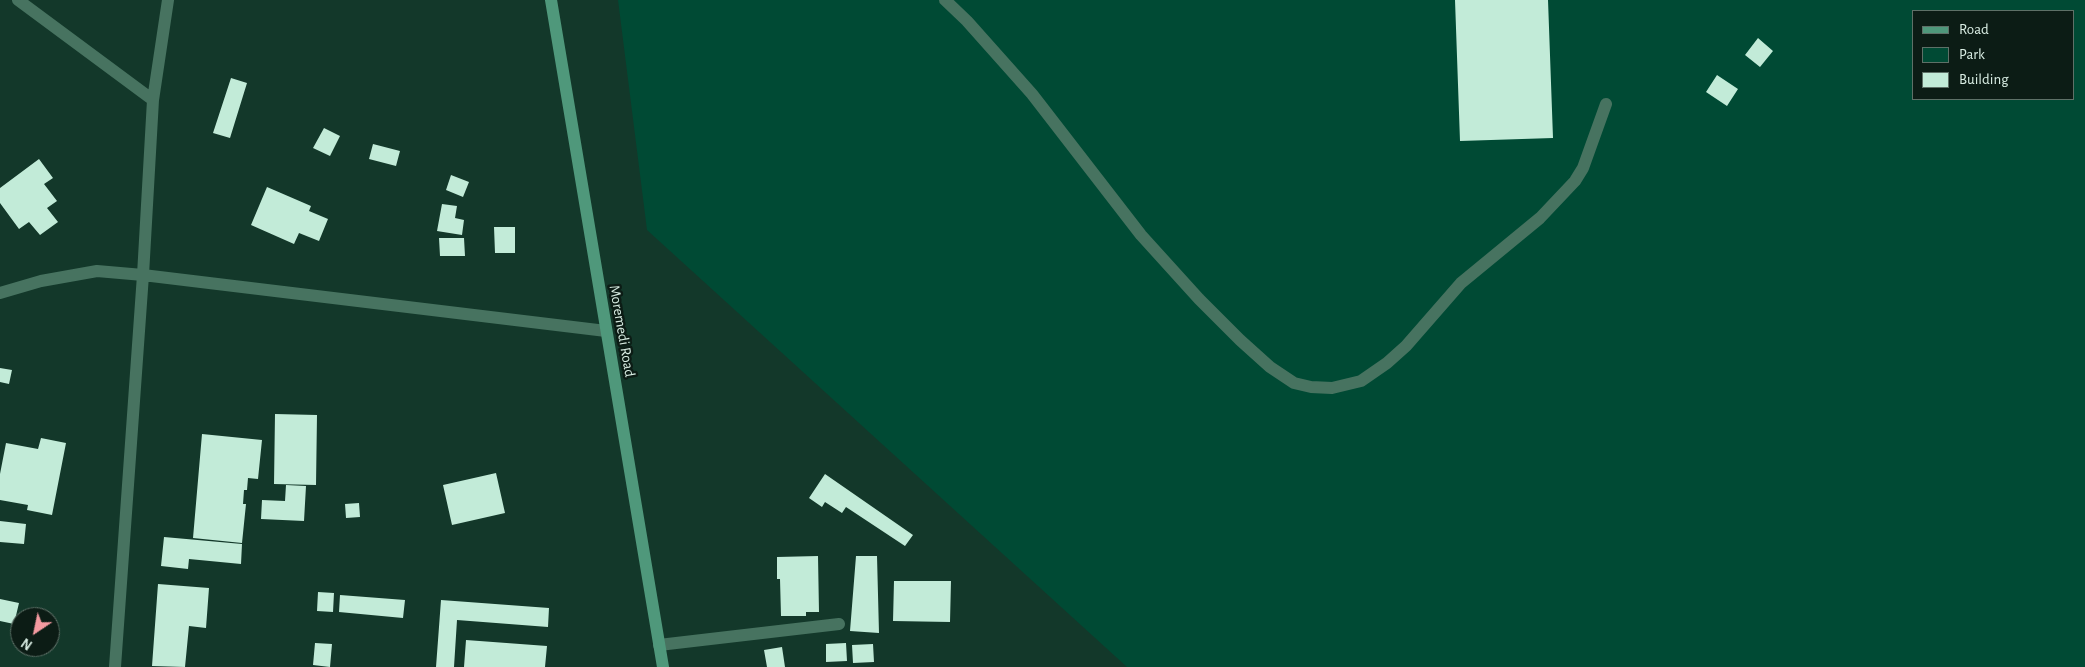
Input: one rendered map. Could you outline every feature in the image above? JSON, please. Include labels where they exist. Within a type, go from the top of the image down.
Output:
[{"type":"street","points":[[18,0],[153,100]]},
{"type":"street","points":[[115,667],[143,275],[153,100],[168,0]]},
{"type":"street","name":"Moremedi Road","points":[[551,0],[662,667]]},
{"type":"street","points":[[945,0],[967,21],[1032,94],[1141,235],[1199,299],[1270,367],[1294,383],[1311,387],[1332,388],[1362,381],[1388,363],[1406,346],[1461,282],[1540,218],[1575,181],[1583,168],[1606,104]]},
{"type":"street","points":[[0,293],[41,281],[97,271],[606,330]]},
{"type":"street","points":[[659,645],[839,624]]},
{"type":"green space","points":[[618,0],[2085,0],[2085,667],[1127,667],[647,230]]},
{"type":"building","points":[[1455,0],[1548,0],[1553,138],[1460,141]]},
{"type":"building","points":[[1758,38],[1773,51],[1760,67],[1745,55]]},
{"type":"building","points":[[1717,75],[1738,89],[1727,106],[1706,92]]},
{"type":"building","points":[[231,78],[247,83],[230,138],[213,133]]},
{"type":"building","points":[[324,128],[340,136],[330,156],[313,148]]},
{"type":"building","points":[[373,144],[400,151],[396,166],[369,159]]},
{"type":"building","points":[[39,159],[53,178],[44,184],[57,201],[47,208],[58,222],[40,235],[29,222],[19,229],[0,203],[0,188]]},
{"type":"building","points":[[451,175],[469,182],[463,197],[446,190]]},
{"type":"building","points":[[267,187],[311,206],[309,211],[328,219],[319,241],[299,233],[294,244],[251,225]]},
{"type":"building","points":[[442,204],[457,206],[455,218],[464,220],[462,235],[437,231]]},
{"type":"building","points":[[494,227],[515,227],[515,253],[495,253]]},
{"type":"building","points":[[439,238],[464,238],[465,256],[440,256]]},
{"type":"building","points":[[0,368],[12,370],[9,384],[0,382]]},
{"type":"building","points":[[275,414],[317,415],[316,485],[274,484]]},
{"type":"building","points":[[202,434],[262,440],[258,479],[248,478],[247,490],[244,490],[243,504],[246,504],[242,543],[193,538]]},
{"type":"building","points":[[41,438],[66,443],[52,515],[27,510],[28,505],[0,500],[0,474],[6,443],[38,449]]},
{"type":"building","points":[[496,473],[505,513],[452,525],[443,485]]},
{"type":"building","points":[[825,474],[913,535],[905,546],[846,507],[842,513],[825,502],[822,507],[809,498]]},
{"type":"building","points":[[286,485],[306,486],[304,521],[261,519],[262,500],[285,501]]},
{"type":"building","points":[[359,503],[360,517],[346,518],[345,504]]},
{"type":"building","points":[[0,521],[26,524],[24,544],[0,542]]},
{"type":"building","points":[[164,537],[242,544],[241,564],[189,559],[188,569],[161,566]]},
{"type":"building","points":[[818,556],[819,612],[806,612],[806,616],[781,616],[780,579],[777,579],[777,557]]},
{"type":"building","points":[[856,556],[877,556],[879,633],[850,631]]},
{"type":"building","points":[[894,581],[951,581],[950,622],[893,621]]},
{"type":"building","points":[[158,584],[209,588],[206,628],[189,626],[185,667],[152,666]]},
{"type":"building","points":[[318,592],[334,593],[333,612],[317,611]]},
{"type":"building","points":[[340,595],[405,600],[403,618],[339,612]]},
{"type":"building","points":[[0,599],[19,603],[18,607],[10,607],[10,623],[0,621]]},
{"type":"building","points":[[441,600],[549,608],[548,627],[457,620],[454,667],[436,667]]},
{"type":"building","points":[[466,640],[547,646],[545,667],[464,667]]},
{"type":"building","points":[[315,643],[332,644],[330,667],[313,665]]},
{"type":"building","points":[[846,643],[847,661],[826,662],[826,644]]},
{"type":"building","points":[[873,644],[874,662],[853,663],[852,645]]},
{"type":"building","points":[[782,647],[785,667],[767,667],[764,650]]}]
